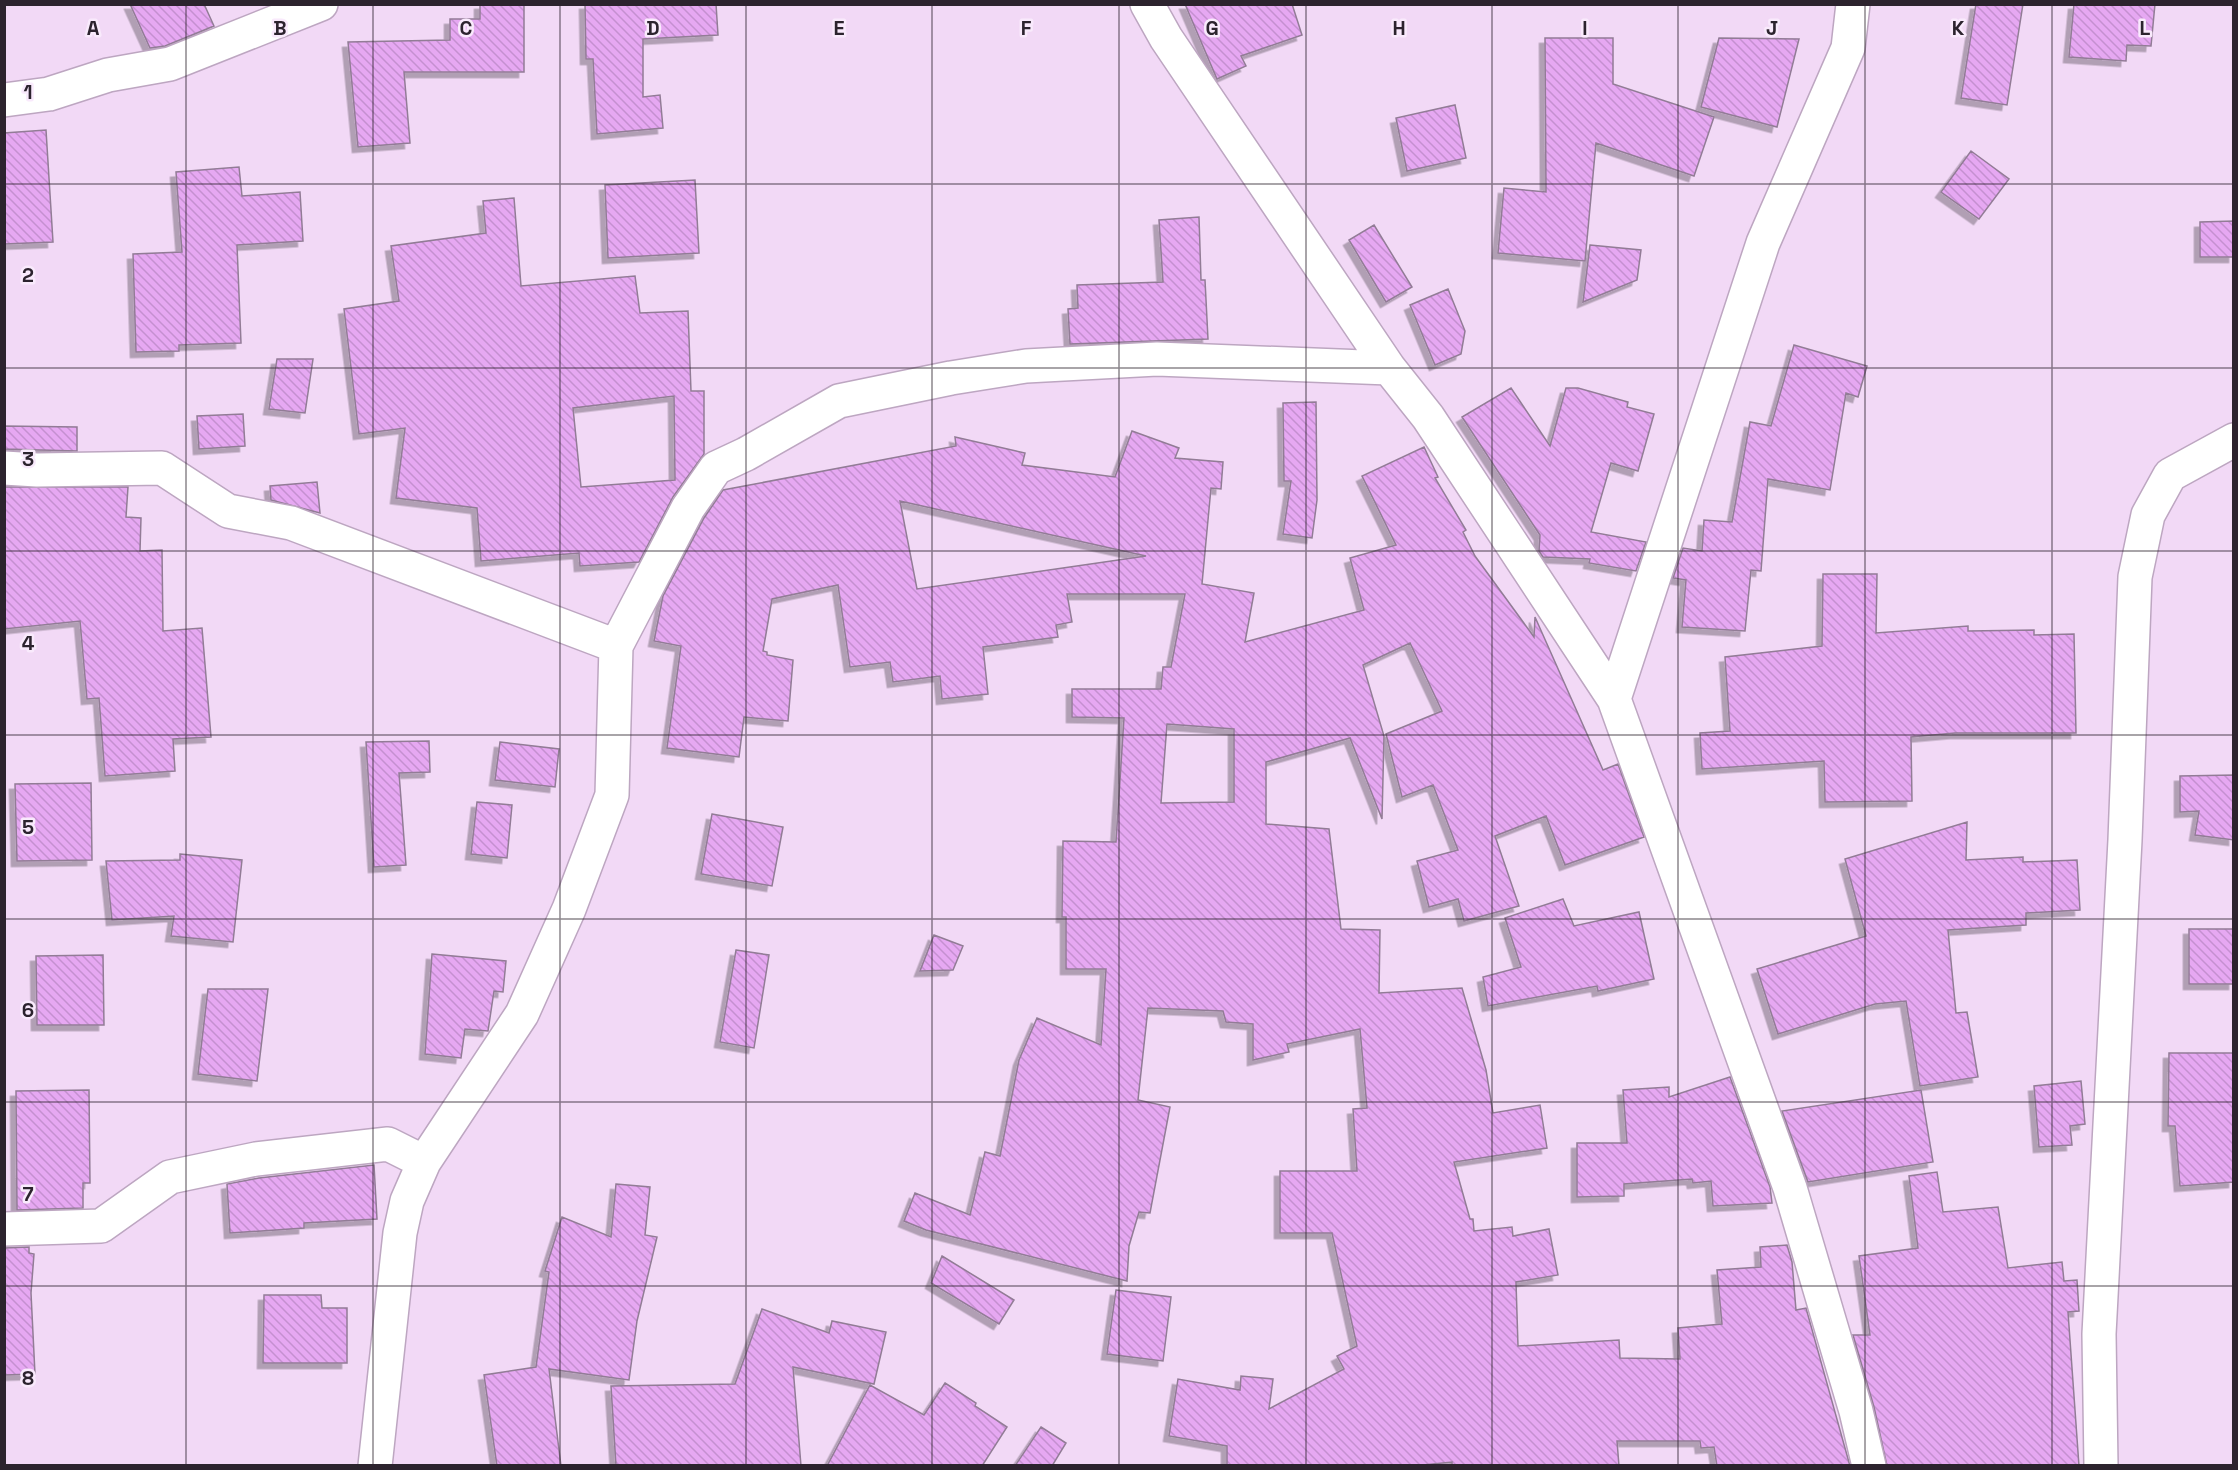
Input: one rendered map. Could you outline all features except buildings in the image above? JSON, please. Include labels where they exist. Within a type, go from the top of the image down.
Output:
[{"type":"street","points":[[4,100],[49,94],[108,75],[170,64],[321,4]]},
{"type":"street","points":[[1147,4],[1166,38],[1389,368],[1428,417],[1614,699],[1790,1188],[1856,1411],[1869,1466]]},
{"type":"street","points":[[1614,699],[1763,243],[1848,48],[1854,4]]},
{"type":"street","points":[[375,1466],[400,1233],[407,1202],[424,1162],[522,1014],[585,868],[612,795],[616,646],[688,508],[716,468],[746,454],[839,401],[951,378],[1038,365],[1157,359],[1389,368]]},
{"type":"street","points":[[2101,1466],[2099,1334],[2135,577],[2148,515],[2170,475],[2234,440]]},
{"type":"street","points":[[4,468],[48,470],[162,468],[228,511],[291,523],[616,646]]},
{"type":"street","points":[[4,1229],[101,1226],[170,1178],[256,1159],[388,1144],[424,1162]]}]
